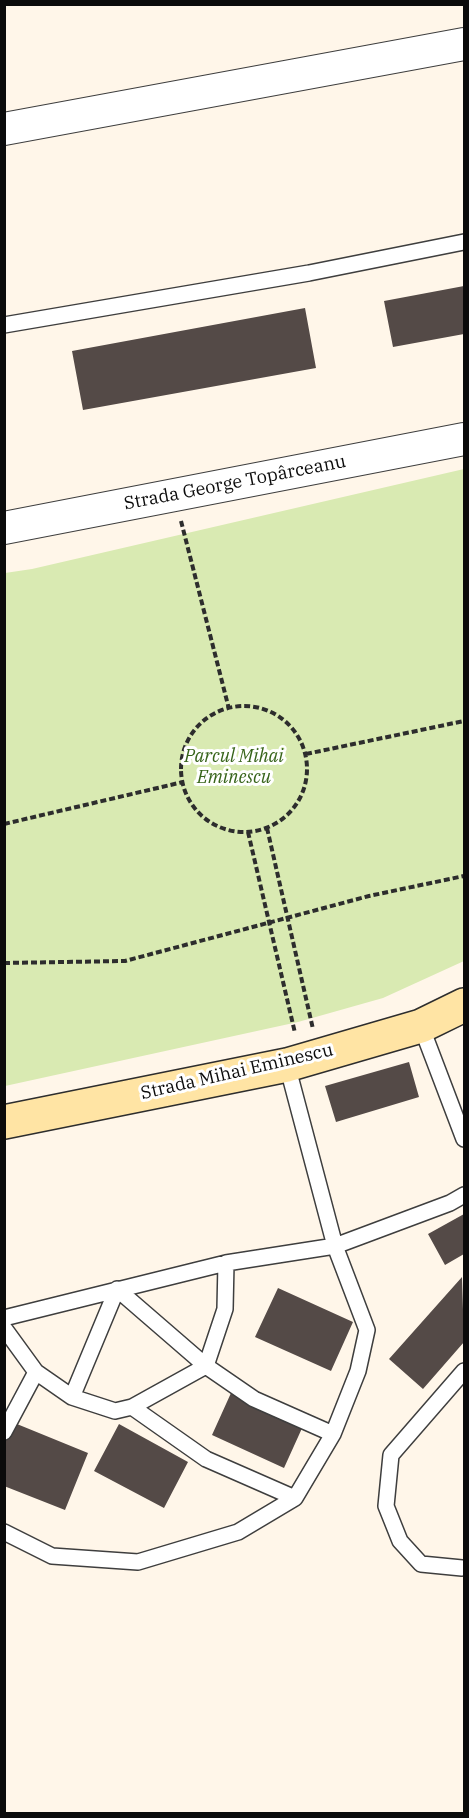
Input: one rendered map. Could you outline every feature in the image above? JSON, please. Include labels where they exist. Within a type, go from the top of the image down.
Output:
[{"type":"main road","name":"Strada Mihai Eminescu","points":[[4,1122],[303,1060],[421,1026],[465,1005]]},
{"type":"street","points":[[4,129],[465,44]]},
{"type":"street","name":"Strada George Topârceanu","points":[[4,528],[465,439]]},
{"type":"lane","points":[[4,325],[309,273],[465,242]]},
{"type":"lane","points":[[421,1026],[465,1140]]},
{"type":"lane","points":[[4,1532],[52,1556],[138,1562],[238,1532],[295,1498],[333,1434],[358,1371],[367,1330],[335,1246],[303,1060]]},
{"type":"lane","points":[[4,1318],[226,1263],[335,1246],[465,1196]]},
{"type":"lane","points":[[4,1328],[36,1372],[72,1397],[115,1410],[132,1407],[206,1366],[225,1309],[226,1263]]},
{"type":"lane","points":[[117,1289],[206,1366],[254,1399],[333,1434]]},
{"type":"lane","points":[[72,1397],[117,1289]]},
{"type":"lane","points":[[462,1568],[421,1564],[400,1542],[386,1506],[391,1455],[465,1371]]},
{"type":"lane","points":[[4,1432],[36,1372]]},
{"type":"lane","points":[[132,1407],[206,1459],[295,1498]]},
{"type":"path","points":[[174,495],[229,709]]},
{"type":"path","points":[[241,706],[262,709],[282,718],[297,734],[306,754],[307,775],[302,796],[290,814],[267,828],[248,832],[230,831],[211,824],[196,811],[183,782],[182,754],[190,735],[204,720],[241,706]]},
{"type":"path","points":[[306,754],[465,721]]},
{"type":"path","points":[[4,824],[183,782]]},
{"type":"path","points":[[267,828],[303,1060]]},
{"type":"path","points":[[248,832],[303,1060]]},
{"type":"path","points":[[4,963],[125,961],[369,896],[465,876]]},
{"type":"green space","name":"Parcul Mihai Eminescu","points":[[464,469],[464,961],[383,998],[298,1022],[5,1086],[5,573],[32,569]]},
{"type":"building","points":[[464,286],[464,334],[393,347],[384,301]]},
{"type":"building","points":[[305,308],[316,368],[83,410],[72,351]]},
{"type":"building","points":[[409,1062],[419,1097],[336,1122],[325,1086]]},
{"type":"building","points":[[464,1214],[464,1254],[445,1265],[428,1234]]},
{"type":"building","points":[[462,1277],[464,1342],[423,1389],[389,1359]]},
{"type":"building","points":[[278,1288],[353,1322],[331,1371],[255,1337]]},
{"type":"building","points":[[231,1393],[303,1426],[284,1468],[212,1435]]},
{"type":"building","points":[[12,1422],[88,1453],[65,1510],[4,1486],[4,1442]]},
{"type":"building","points":[[119,1424],[188,1462],[164,1508],[94,1471]]}]
